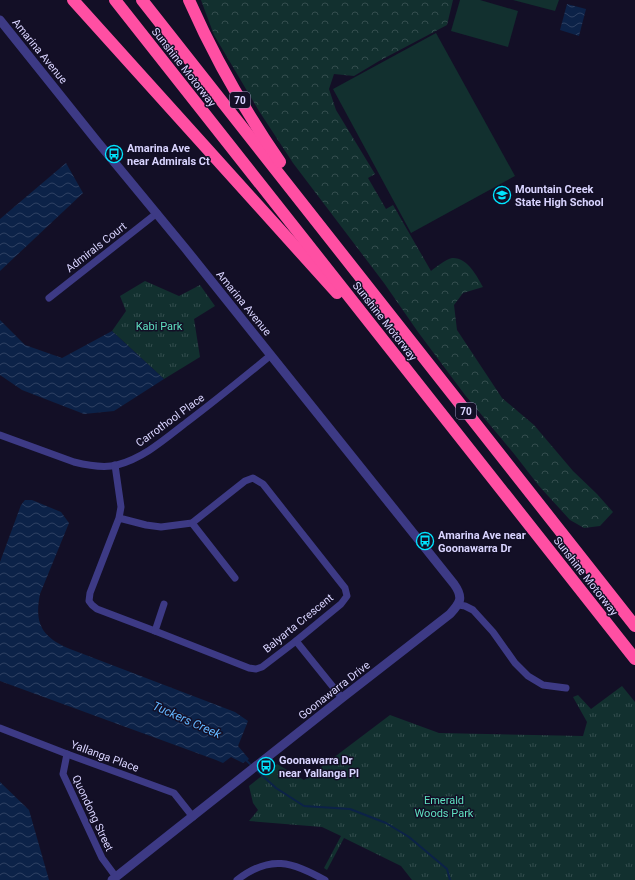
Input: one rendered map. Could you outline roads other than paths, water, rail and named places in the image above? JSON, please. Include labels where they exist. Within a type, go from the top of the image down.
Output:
[{"type":"highway","name":"70","points":[[73,0],[349,306],[360,310]]},
{"type":"highway","name":"Sunshine Motorway","points":[[115,0],[635,659]]},
{"type":"highway","name":"Sunshine Motorway","points":[[142,0],[635,626]]},
{"type":"highway","name":"70","points":[[189,0],[226,77],[267,143],[294,182],[297,195]]},
{"type":"street","name":"Amarina Avenue","points":[[0,20],[96,140],[157,213],[454,584],[460,594],[459,605]]},
{"type":"street","name":"Admirals Court","points":[[49,298],[157,213]]},
{"type":"street","name":"Carrothool Place","points":[[0,435],[74,462],[87,465],[115,466],[141,456],[153,449],[271,355]]},
{"type":"street","name":"Balyarta Crescent","points":[[115,466],[121,507],[120,518],[90,593],[89,601],[92,606],[97,609],[249,668],[256,669],[262,667],[296,641],[341,604],[347,596],[346,588],[263,484],[253,478],[245,481],[192,523]]},
{"type":"street","points":[[120,518],[146,525],[161,527],[192,523],[235,578]]},
{"type":"street","points":[[155,631],[164,604]]},
{"type":"street","points":[[459,605],[473,610],[493,632],[515,663],[528,676],[543,685],[566,688]]},
{"type":"street","name":"Goonawarra Drive","points":[[114,879],[450,614],[459,605]]},
{"type":"street","points":[[296,641],[342,698]]},
{"type":"street","name":"Yallanga Place","points":[[0,728],[174,793],[193,817]]},
{"type":"street","name":"Quondong Street","points":[[67,754],[63,774],[102,858],[114,879]]},
{"type":"street","points":[[237,880],[256,867],[279,863],[299,867],[325,880]]},
{"type":"water","points":[[567,4],[586,9],[579,36],[560,30]]},
{"type":"water","points":[[66,163],[83,193],[0,271],[0,219]]},
{"type":"water","points":[[0,320],[25,345],[62,358],[112,331],[164,379],[114,411],[84,414],[22,390],[0,375]]},
{"type":"water","points":[[25,500],[32,500],[61,512],[69,523],[40,594],[38,604],[39,621],[47,634],[53,640],[70,649],[235,712],[248,721],[238,746],[249,759],[243,763],[231,757],[223,763],[0,681],[0,562],[21,505]]},
{"type":"water","points":[[0,782],[29,810],[49,880],[0,880]]},
{"type":"waterway","name":"Tuckers Creek","points":[[245,759],[252,766]]},
{"type":"waterway","name":"Tuckers Creek","points":[[255,769],[276,788],[304,806],[350,809],[386,823],[409,837],[447,869],[450,880]]},
{"type":"place","name":"Amarina Ave near Admirals Ct","points":[[114,154]]},
{"type":"place","name":"Mountain Creek State High School","points":[[502,195]]},
{"type":"place","name":"Amarina Ave near Goonawarra Dr","points":[[425,541]]},
{"type":"place","name":"Goonawarra Dr near Yallanga Pl","points":[[266,766]]},
{"type":"park label","name":"Kabi Park","points":[[159,326]]},
{"type":"park label","name":"Emerald Woods Park","points":[[444,806]]}]
